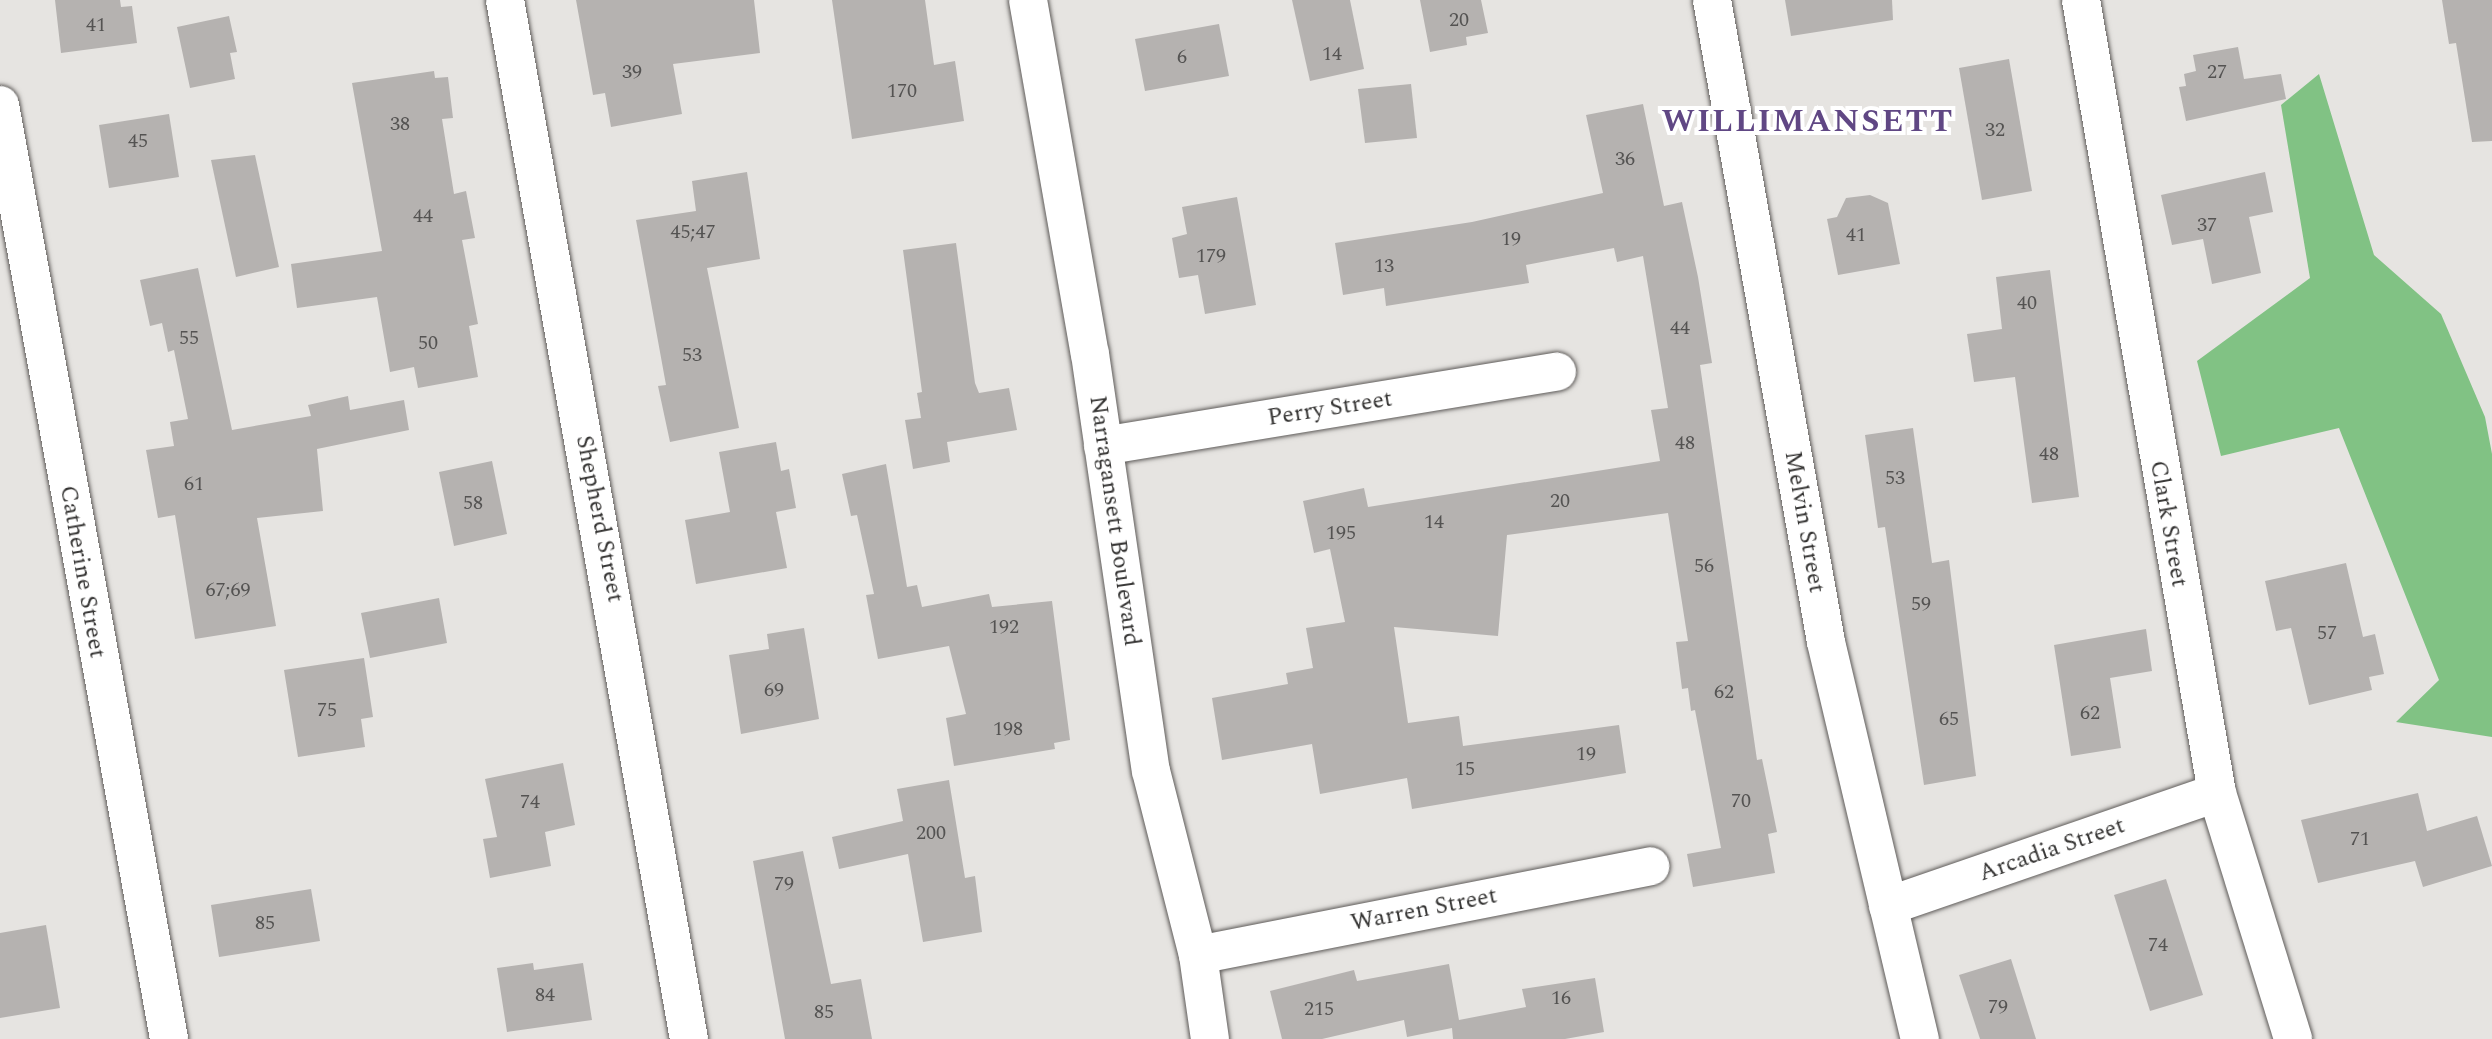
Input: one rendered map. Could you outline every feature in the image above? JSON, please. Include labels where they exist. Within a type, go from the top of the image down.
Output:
[{"type":"street","name":"Shepherd Street","points":[[505,0],[689,1039]]},
{"type":"street","name":"Narragansett Boulevard","points":[[1028,0],[1103,446],[1151,771],[1198,955],[1210,1039]]},
{"type":"street","name":"Melvin Street","points":[[1712,0],[1826,642],[1920,1039]]},
{"type":"street","name":"Clark Street","points":[[2081,0],[2217,793],[2293,1039]]},
{"type":"street","name":"Catherine Street","points":[[0,105],[169,1039]]},
{"type":"street","name":"Perry Street","points":[[1103,446],[1557,372]]},
{"type":"street","name":"Arcadia Street","points":[[1888,906],[2217,793]]},
{"type":"street","name":"Warren Street","points":[[1198,955],[1650,866]]},
{"type":"green space","points":[[2319,74],[2374,255],[2441,314],[2485,417],[2492,454],[2492,737],[2396,722],[2439,680],[2339,428],[2221,456],[2197,361],[2310,278],[2281,105]]},
{"type":"building","points":[[55,0],[120,0],[121,7],[132,6],[137,43],[61,53]]},
{"type":"building","points":[[576,0],[754,0],[760,53],[673,64],[682,114],[611,127],[605,93],[593,95]]},
{"type":"building","points":[[832,0],[925,0],[934,65],[955,61],[964,121],[852,139]]},
{"type":"building","points":[[1292,0],[1350,0],[1364,69],[1310,81]]},
{"type":"building","points":[[1420,0],[1481,0],[1488,33],[1466,37],[1467,45],[1430,52]]},
{"type":"building","points":[[1785,0],[1892,0],[1893,20],[1791,36]]},
{"type":"building","points":[[2442,0],[2492,0],[2492,141],[2472,142],[2456,43],[2449,44]]},
{"type":"building","points":[[229,16],[237,52],[230,53],[235,79],[190,88],[177,27]]},
{"type":"building","points":[[1219,24],[1229,76],[1145,91],[1135,39]]},
{"type":"building","points":[[2238,47],[2244,79],[2281,74],[2286,99],[2186,121],[2179,87],[2186,86],[2184,74],[2196,71],[2193,55]]},
{"type":"building","points":[[2009,59],[2032,191],[1982,200],[1959,68]]},
{"type":"building","points":[[434,71],[435,78],[448,77],[453,118],[442,119],[454,194],[466,191],[475,238],[462,240],[478,324],[469,326],[478,377],[418,388],[414,367],[390,372],[377,297],[297,308],[291,264],[382,251],[352,83]]},
{"type":"building","points":[[1411,84],[1417,138],[1365,143],[1358,89]]},
{"type":"building","points":[[1643,104],[1664,206],[1682,202],[1698,277],[1712,363],[1700,365],[1757,760],[1762,759],[1777,832],[1768,834],[1775,873],[1693,887],[1687,854],[1721,848],[1695,710],[1691,711],[1688,688],[1682,689],[1676,642],[1688,641],[1668,513],[1507,535],[1498,636],[1394,627],[1408,723],[1459,716],[1463,746],[1619,725],[1626,773],[1412,809],[1407,778],[1320,794],[1312,744],[1222,760],[1212,698],[1288,684],[1286,673],[1313,668],[1306,628],[1345,622],[1330,549],[1314,553],[1303,501],[1364,488],[1368,507],[1660,461],[1651,410],[1668,408],[1643,256],[1617,262],[1614,248],[1526,265],[1529,283],[1386,306],[1384,288],[1343,295],[1335,243],[1472,222],[1603,193],[1586,115]]},
{"type":"building","points":[[169,114],[179,177],[109,188],[99,125]]},
{"type":"building","points":[[255,155],[279,267],[236,277],[211,160]]},
{"type":"building","points":[[747,172],[760,259],[707,268],[739,428],[670,442],[658,386],[666,385],[636,220],[696,211],[692,181]]},
{"type":"building","points":[[2265,172],[2273,212],[2249,217],[2261,273],[2212,284],[2203,239],[2172,245],[2161,195]]},
{"type":"building","points":[[1870,195],[1888,203],[1900,264],[1838,275],[1827,219],[1837,217],[1846,198]]},
{"type":"building","points":[[1237,197],[1256,305],[1205,314],[1198,275],[1179,278],[1172,238],[1187,234],[1182,207]]},
{"type":"building","points":[[956,243],[975,383],[979,393],[1009,388],[1017,430],[947,442],[950,462],[913,469],[905,420],[921,418],[917,393],[922,392],[903,250]]},
{"type":"building","points":[[198,268],[232,430],[311,416],[308,405],[348,396],[350,410],[404,400],[409,430],[317,449],[323,511],[257,518],[276,626],[195,639],[175,515],[158,518],[146,450],[174,446],[170,422],[188,419],[174,350],[168,352],[162,323],[150,326],[140,280]]},
{"type":"building","points":[[2050,270],[2079,497],[2032,503],[2015,377],[1974,382],[1967,334],[2002,329],[1996,277]]},
{"type":"building","points":[[1913,428],[1932,563],[1949,560],[1976,776],[1924,785],[1885,527],[1878,528],[1865,435]]},
{"type":"building","points":[[776,442],[781,471],[789,469],[796,508],[776,512],[787,568],[696,584],[685,520],[730,512],[719,452]]},
{"type":"building","points":[[492,461],[507,534],[454,546],[439,472]]},
{"type":"building","points":[[886,464],[907,587],[917,585],[922,607],[989,594],[992,607],[1052,601],[1070,740],[1054,743],[1055,749],[954,766],[946,718],[966,714],[949,646],[878,659],[866,595],[874,594],[857,515],[851,516],[842,474]]},
{"type":"building","points":[[2346,563],[2363,637],[2375,634],[2384,674],[2369,677],[2372,690],[2309,705],[2291,628],[2276,631],[2265,581]]},
{"type":"building","points":[[439,598],[447,643],[370,658],[361,613]]},
{"type":"building","points":[[804,628],[819,719],[741,734],[729,655],[769,649],[767,634]]},
{"type":"building","points":[[2146,629],[2152,671],[2110,678],[2121,748],[2071,756],[2054,645]]},
{"type":"building","points":[[364,658],[373,717],[361,719],[365,747],[298,757],[284,670]]},
{"type":"building","points":[[563,763],[575,825],[545,832],[551,866],[490,878],[483,839],[497,837],[485,779]]},
{"type":"building","points":[[949,780],[965,878],[975,876],[982,932],[923,942],[908,854],[839,869],[832,837],[903,821],[897,789]]},
{"type":"building","points":[[2418,793],[2427,831],[2477,816],[2492,866],[2423,887],[2415,861],[2318,883],[2301,820]]},
{"type":"building","points":[[803,851],[831,984],[861,979],[872,1039],[785,1039],[753,861]]},
{"type":"building","points":[[2166,879],[2203,995],[2150,1011],[2114,895]]},
{"type":"building","points":[[311,889],[320,941],[219,957],[211,905]]},
{"type":"building","points":[[46,925],[60,1008],[0,1018],[0,933]]},
{"type":"building","points":[[2011,959],[2036,1039],[1980,1039],[1959,975]]},
{"type":"building","points":[[533,963],[534,970],[583,963],[592,1020],[507,1032],[497,968]]},
{"type":"building","points":[[1449,964],[1459,1020],[1526,1007],[1522,989],[1595,978],[1604,1032],[1565,1039],[1453,1039],[1452,1028],[1407,1037],[1404,1020],[1322,1039],[1282,1039],[1270,991],[1354,970],[1357,981]]},
{"type":"district","name":"WILLIMANSETT","points":[[1808,122]]}]
